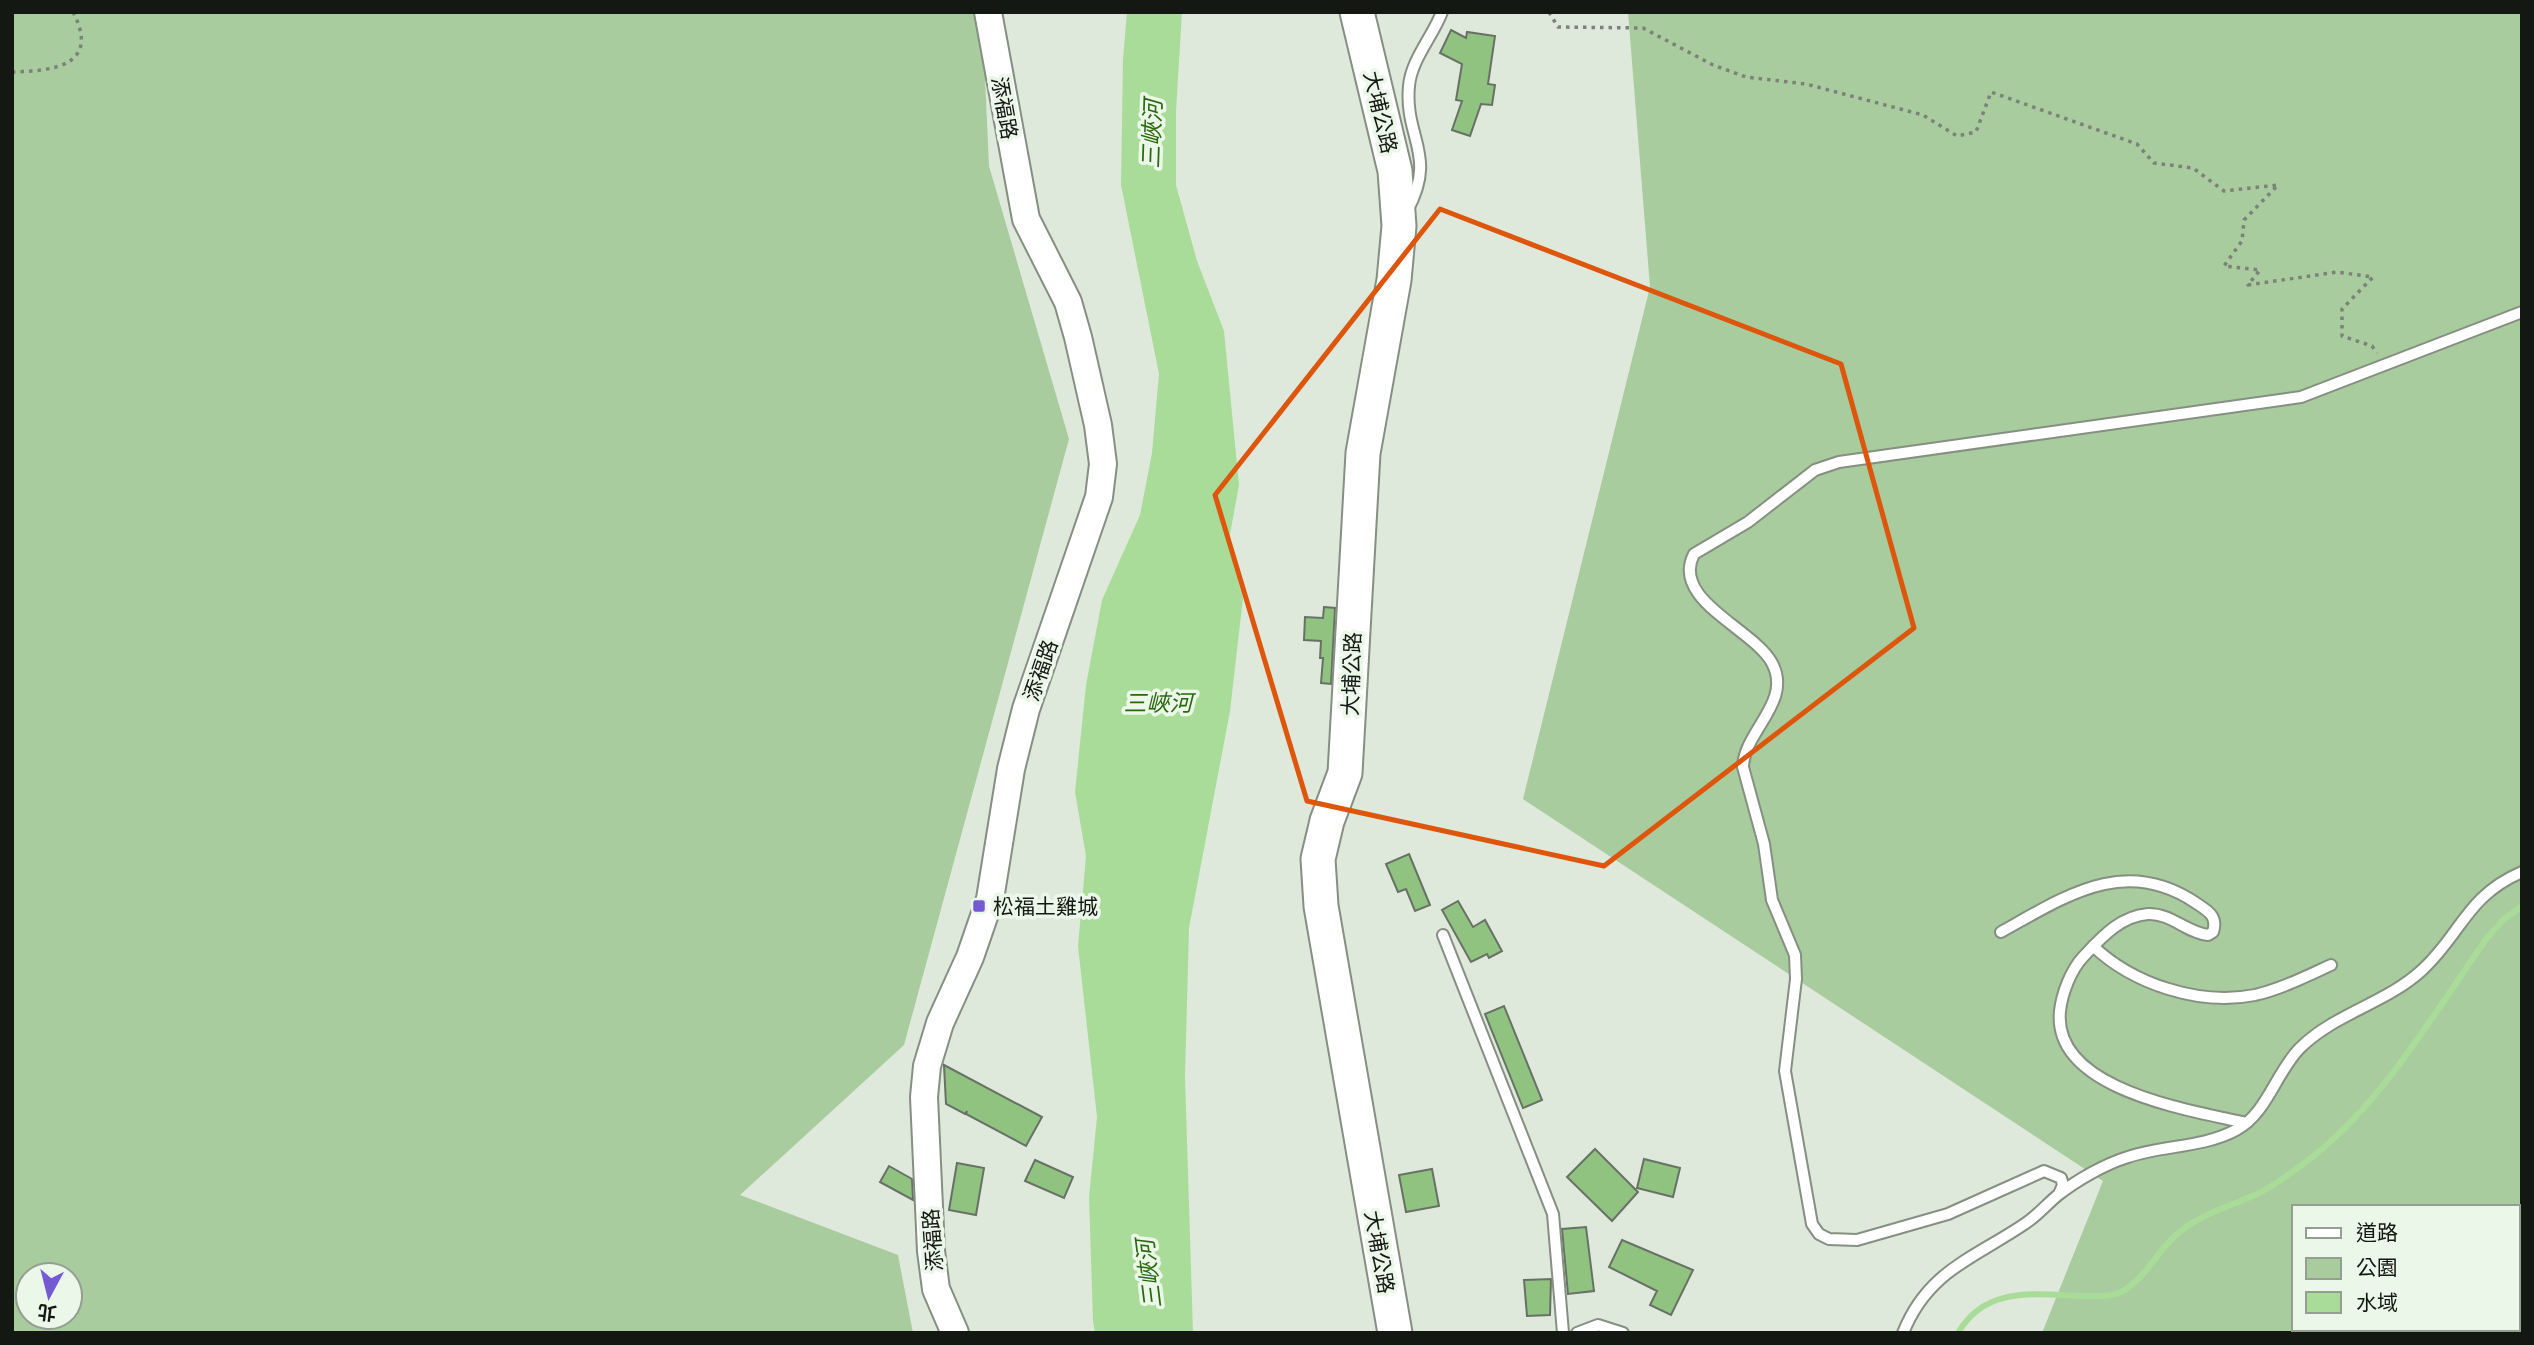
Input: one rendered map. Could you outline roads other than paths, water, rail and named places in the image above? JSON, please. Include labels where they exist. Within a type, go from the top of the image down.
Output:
[{"type":"main road","name":"大埔公路","points":[[1357,12],[1395,171],[1399,226],[1394,280],[1363,453],[1345,773],[1327,821],[1318,859],[1321,906],[1339,1021],[1395,1333]]},
{"type":"street","name":"添福路","points":[[955,1333],[936,1289],[931,1251],[924,1097],[927,1066],[940,1023],[970,957],[990,899],[1011,769],[1020,733],[1099,497],[1103,464],[1098,425],[1068,302],[1026,219],[1018,190],[988,12]]},
{"type":"lane","points":[[1399,226],[1422,178],[1409,87],[1415,65],[1442,12]]},
{"type":"lane","points":[[2059,1194],[2063,1185],[2061,1178],[2043,1171],[1948,1214],[1857,1240],[1829,1239],[1819,1234],[1812,1224],[1785,1071],[1796,979],[1795,956],[1772,900],[1764,844],[1743,767],[1746,747],[1777,693],[1778,680],[1774,666],[1756,643],[1698,594],[1689,575],[1689,563],[1702,547],[1748,522],[1815,470],[1839,462],[1913,449],[2274,403],[2301,397],[2522,312]]},
{"type":"lane","points":[[1903,1333],[1924,1293],[1942,1276],[2027,1223],[2059,1194],[2109,1164],[2129,1156],[2199,1144],[2237,1130],[2246,1123],[2300,1048],[2421,971],[2484,895],[2522,872]]},
{"type":"lane","points":[[2001,932],[2072,892],[2131,880],[2154,883],[2188,898],[2212,914],[2216,924],[2214,932],[2208,935],[2193,931],[2163,916],[2149,914],[2128,918],[2080,960],[2062,996],[2059,1025],[2068,1047],[2092,1073],[2118,1087],[2153,1100],[2246,1123]]},
{"type":"lane","points":[[1443,936],[1553,1214],[1563,1333]]},
{"type":"lane","points":[[2093,946],[2115,967],[2134,976],[2181,992],[2216,997],[2254,995],[2331,965]]},
{"type":"lane","points":[[1577,1333],[1598,1325],[1623,1333]]},
{"type":"water","name":"三峽河","points":[[1127,12],[1182,12],[1176,111],[1176,185],[1197,261],[1224,331],[1239,485],[1228,545],[1243,598],[1230,711],[1189,928],[1185,1077],[1193,1333],[1095,1333],[1093,1321],[1089,1197],[1097,1117],[1078,946],[1086,856],[1075,792],[1086,685],[1102,600],[1140,515],[1152,453],[1159,374],[1121,185],[1123,59]]},
{"type":"waterway","points":[[1958,1333],[1970,1317],[1983,1306],[1998,1299],[2032,1294],[2100,1296],[2119,1293],[2140,1278],[2182,1230],[2201,1218],[2263,1191],[2299,1167],[2328,1144],[2379,1090],[2487,938],[2503,920],[2522,906]]},
{"type":"place","name":"松福土雞城","points":[[979,906]]}]
